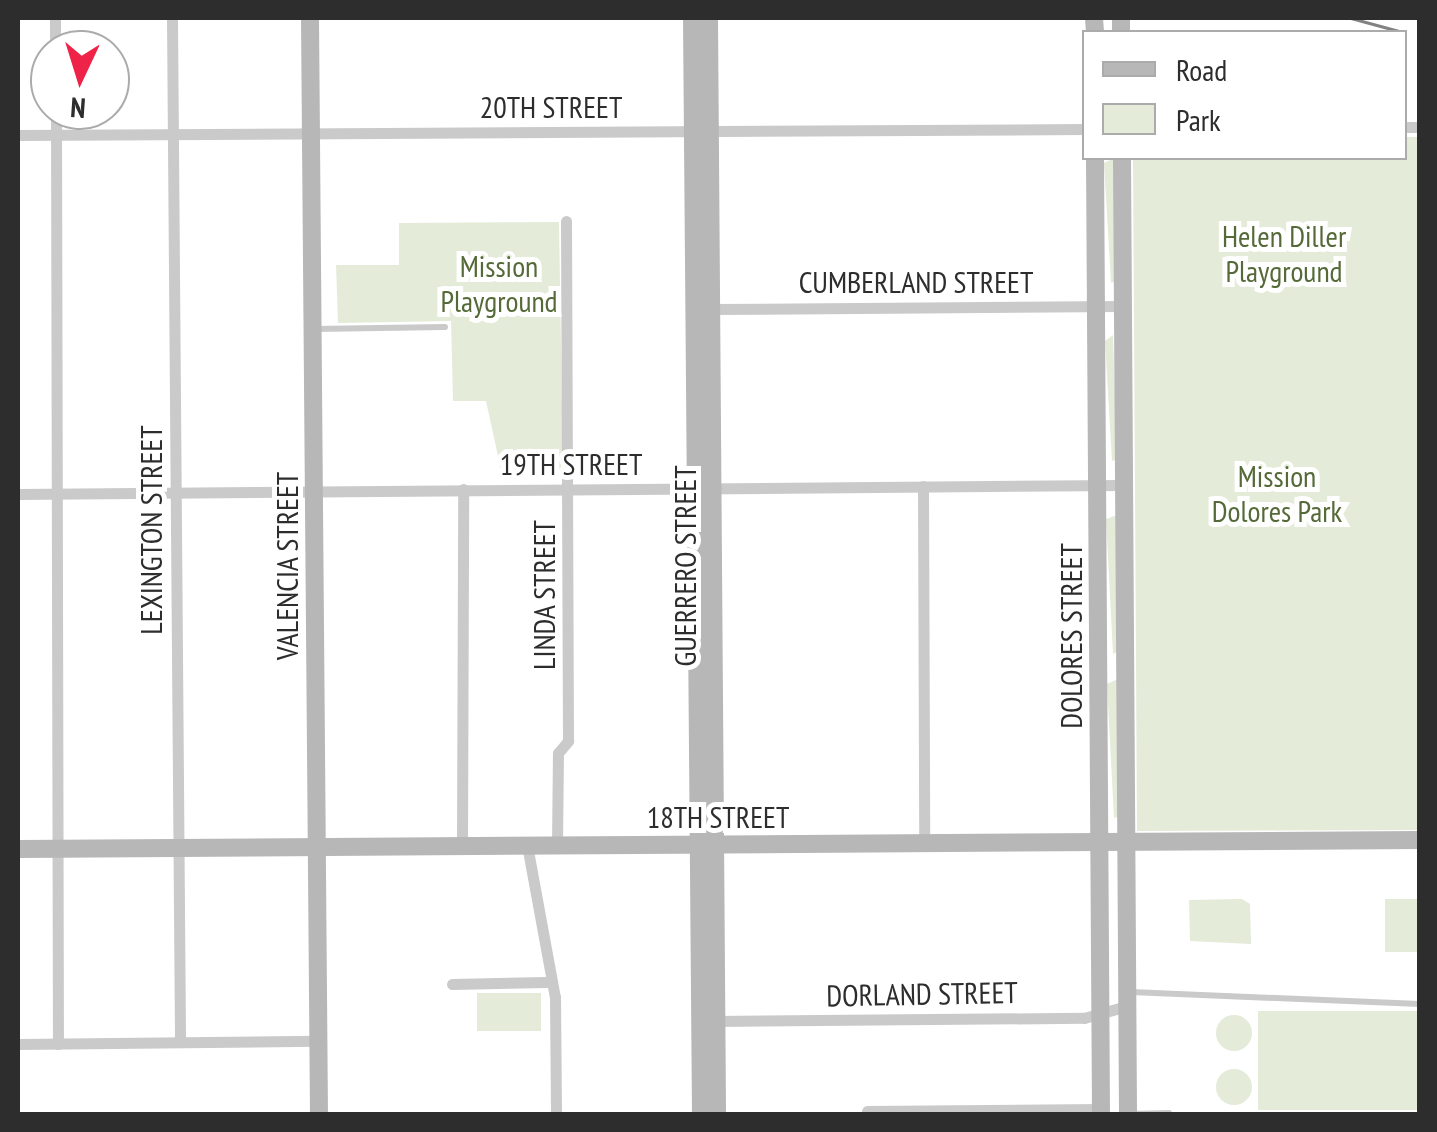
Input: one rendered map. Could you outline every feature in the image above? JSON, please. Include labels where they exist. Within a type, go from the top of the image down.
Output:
[{"type":"main road","name":"VALENCIA STREET","points":[[310,18],[318,1114]]},
{"type":"main road","name":"GUERRERO STREET","points":[[692,18],[702,131],[710,309],[704,488]]},
{"type":"main road","name":"GUERRERO STREET","points":[[700,1114],[705,844],[702,131],[709,18]]},
{"type":"main road","name":"DOLORES STREET","points":[[1096,160],[1102,1112]]},
{"type":"main road","name":"DOLORES STREET","points":[[1122,160],[1128,1114]]},
{"type":"main road","points":[[1098,666],[1125,666]]},
{"type":"main road","name":"18TH STREET","points":[[18,849],[1420,840]]},
{"type":"main road","name":"GUERRERO STREET","points":[[705,844],[717,1114]]},
{"type":"street","name":"LEXINGTON STREET","points":[[172,18],[180,1042]]},
{"type":"street","name":"20TH STREET","points":[[18,135],[1082,129]]},
{"type":"street","points":[[56,130],[58,1044]]},
{"type":"street","name":"LINDA STREET","points":[[558,845],[558,753],[568,742],[566,220]]},
{"type":"street","name":"CUMBERLAND STREET","points":[[710,309],[1122,306]]},
{"type":"street","name":"19TH STREET","points":[[18,494],[1124,484]]},
{"type":"street","points":[[923,486],[924,842]]},
{"type":"street","points":[[462,845],[464,489]]},
{"type":"street","points":[[527,845],[546,982],[556,996],[556,1114]]},
{"type":"street","points":[[452,984],[546,982]]},
{"type":"street","name":"DORLAND STREET","points":[[715,1021],[1101,1013],[1127,999]]},
{"type":"street","points":[[18,1044],[318,1041]]},
{"type":"street","points":[[867,1111],[1102,1112]]},
{"type":"lane","points":[[313,329],[444,327]]},
{"type":"lane","points":[[1127,999],[1420,1004]]},
{"type":"lane","points":[[1128,1114],[1169,1113]]},
{"type":"green space","name":"Mission Dolores Park","points":[[1407,137],[1420,137],[1419,830],[1137,831],[1133,160],[1407,160]]},
{"type":"green space","points":[[1114,160],[1116,281],[1111,283],[1104,163]]},
{"type":"green space","name":"Mission Playground","points":[[559,222],[563,469],[501,470],[486,401],[453,401],[451,321],[338,323],[336,265],[399,265],[399,223]]},
{"type":"green space","points":[[1113,335],[1117,459],[1112,461],[1105,341]]},
{"type":"green space","points":[[1117,515],[1119,651],[1113,654],[1106,519]]},
{"type":"green space","points":[[1118,679],[1120,816],[1114,818],[1107,684]]},
{"type":"green space","points":[[1242,899],[1250,904],[1251,944],[1190,941],[1189,900]]},
{"type":"green space","points":[[1385,899],[1419,899],[1419,952],[1385,952]]},
{"type":"green space","points":[[477,993],[541,993],[541,1031],[477,1031]]},
{"type":"green space","points":[[1258,1011],[1419,1011],[1419,1110],[1258,1110]]},
{"type":"green space","points":[[1234,1015],[1247,1020],[1252,1033],[1247,1046],[1234,1051],[1221,1046],[1216,1033],[1221,1020]]},
{"type":"green space","points":[[1234,1069],[1247,1074],[1252,1087],[1247,1100],[1234,1105],[1221,1100],[1216,1087],[1221,1074]]},
{"type":"tram line","points":[[1351,18],[1396,30]]},
{"type":"park label","name":"Helen Diller Playground","points":[[1284,253]]}]
